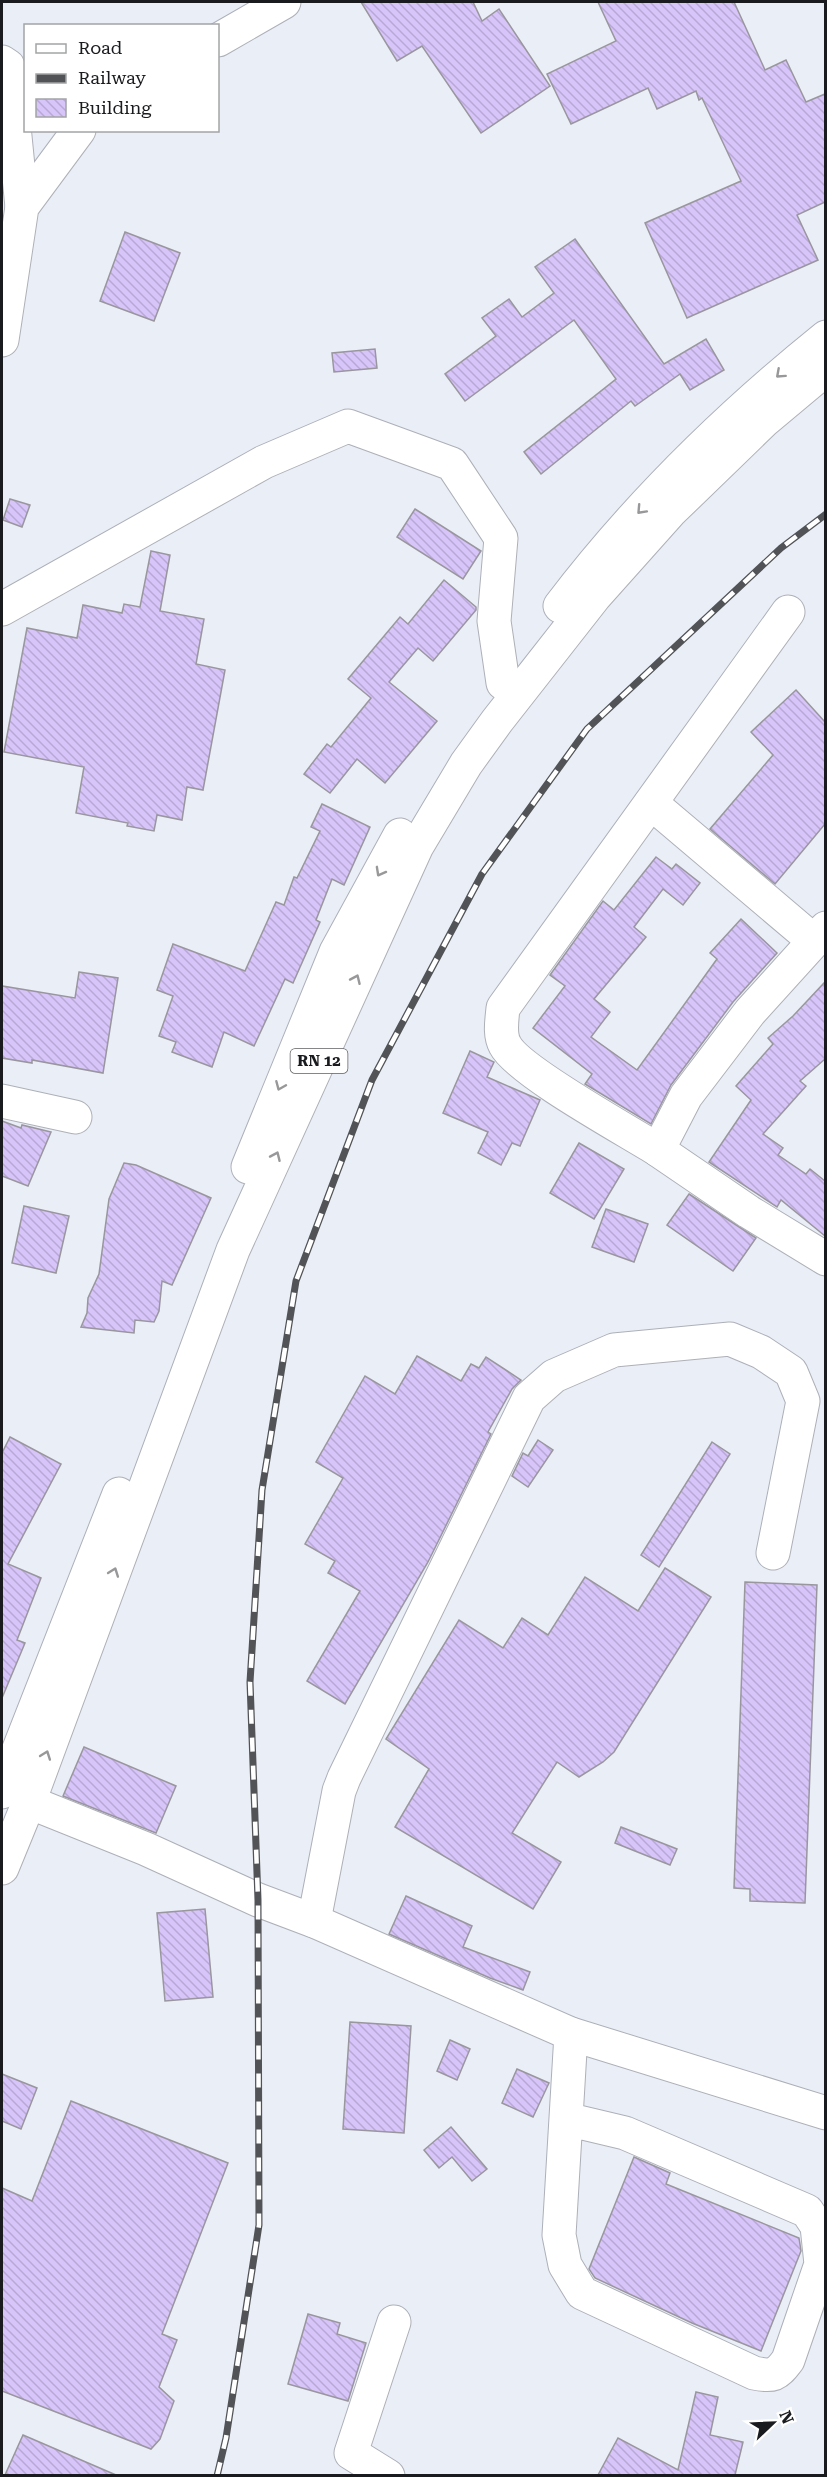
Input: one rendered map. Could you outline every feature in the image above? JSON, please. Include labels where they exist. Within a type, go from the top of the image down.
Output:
[{"type":"main road","points":[[219,39],[284,2]]},
{"type":"main road","points":[[2,62],[8,66],[22,207],[2,340]]},
{"type":"main road","points":[[22,207],[78,132]]},
{"type":"main road","name":"RN 12","points":[[2,1868],[15,1797],[270,1111],[336,952],[419,802],[503,683],[590,566],[727,422],[825,337]]},
{"type":"main road","name":"RN 12","points":[[15,1797],[233,1250],[417,846],[478,747],[595,596],[670,513],[765,420],[825,369]]},
{"type":"main road","points":[[2,609],[264,462],[348,426],[452,465],[501,538],[494,621],[503,683]]},
{"type":"main road","points":[[788,612],[503,1008],[501,1028],[505,1045],[524,1067],[658,1150],[749,1212],[825,1259]]},
{"type":"main road","points":[[651,803],[820,935],[750,1012],[686,1096],[658,1150]]},
{"type":"main road","points":[[2,1101],[75,1117]]},
{"type":"main road","points":[[314,1921],[339,1791],[344,1778],[529,1398],[554,1376],[614,1350],[730,1339],[761,1353],[791,1372],[802,1401],[773,1553]]},
{"type":"main road","points":[[15,1797],[146,1849],[258,1900],[314,1921],[571,2034],[825,2113]]},
{"type":"main road","points":[[566,2119],[625,2133],[807,2211],[817,2226],[821,2264],[789,2360],[780,2372],[768,2376],[754,2373],[582,2293],[565,2265],[559,2235],[571,2034]]},
{"type":"main road","points":[[388,2475],[351,2453],[394,2322]]},
{"type":"building","points":[[361,2],[473,2],[482,21],[499,9],[550,86],[481,133],[422,46],[397,61]]},
{"type":"building","points":[[598,2],[734,2],[765,70],[786,60],[806,102],[825,94],[825,202],[797,215],[818,260],[687,318],[645,223],[741,181],[702,98],[699,100],[696,91],[657,109],[648,88],[571,124],[547,74],[616,41]]},
{"type":"building","points":[[125,232],[180,253],[154,321],[100,301]]},
{"type":"building","points":[[575,239],[664,364],[706,339],[724,370],[690,390],[680,374],[635,406],[631,401],[541,474],[524,452],[616,379],[574,320],[465,401],[445,374],[496,336],[482,318],[509,299],[522,317],[554,293],[535,267]]},
{"type":"building","points":[[375,349],[377,368],[334,372],[332,353]]},
{"type":"building","points":[[10,499],[30,505],[22,527],[3,520]]},
{"type":"building","points":[[415,509],[481,551],[463,579],[397,537]]},
{"type":"building","points":[[151,551],[170,555],[160,611],[204,619],[196,664],[225,670],[203,790],[187,787],[182,820],[157,815],[154,831],[127,826],[128,823],[76,813],[84,767],[4,752],[27,628],[77,638],[83,605],[122,613],[124,604],[140,607]]},
{"type":"building","points":[[444,580],[476,607],[476,610],[433,661],[418,648],[389,682],[437,721],[385,783],[357,759],[330,793],[304,774],[327,744],[331,747],[371,698],[348,679],[400,617],[408,624]]},
{"type":"building","points":[[796,690],[825,722],[825,824],[775,884],[710,829],[773,755],[751,732]]},
{"type":"building","points":[[322,804],[370,827],[344,885],[332,879],[316,920],[320,922],[293,983],[285,979],[254,1046],[224,1032],[212,1067],[172,1052],[176,1042],[159,1036],[173,996],[157,990],[173,944],[245,971],[276,902],[284,905],[294,877],[297,878],[320,831],[311,827]]},
{"type":"building","points":[[656,857],[672,869],[676,864],[700,883],[683,905],[663,889],[634,927],[646,937],[594,999],[610,1012],[591,1037],[637,1070],[717,959],[710,953],[741,919],[777,953],[733,1002],[671,1085],[651,1124],[585,1084],[592,1074],[533,1028],[565,986],[550,975],[603,901],[614,910]]},
{"type":"building","points":[[79,972],[118,978],[103,1073],[32,1060],[32,1063],[2,1058],[2,986],[75,998]]},
{"type":"building","points":[[825,982],[825,1059],[800,1081],[806,1086],[763,1134],[783,1148],[778,1155],[806,1174],[810,1169],[825,1181],[825,1236],[781,1200],[777,1207],[709,1162],[751,1100],[736,1086],[773,1044],[768,1038],[793,1016]]},
{"type":"building","points":[[470,1051],[494,1062],[487,1077],[540,1100],[520,1146],[512,1143],[501,1165],[478,1153],[488,1132],[443,1113]]},
{"type":"building","points":[[2,1121],[21,1128],[22,1125],[51,1132],[28,1186],[2,1176]]},
{"type":"building","points":[[579,1143],[624,1169],[594,1219],[550,1193]]},
{"type":"building","points":[[124,1163],[136,1165],[211,1198],[172,1285],[162,1281],[159,1311],[154,1322],[135,1320],[134,1333],[81,1327],[87,1313],[88,1298],[99,1274],[109,1199]]},
{"type":"building","points":[[689,1194],[756,1238],[733,1271],[667,1225]]},
{"type":"building","points":[[24,1206],[69,1216],[56,1273],[12,1263]]},
{"type":"building","points":[[606,1209],[648,1224],[634,1262],[592,1247]]},
{"type":"building","points":[[417,1356],[461,1381],[471,1364],[479,1368],[486,1357],[521,1380],[512,1389],[488,1432],[491,1434],[428,1562],[345,1704],[307,1681],[360,1591],[328,1573],[335,1561],[305,1544],[343,1478],[316,1462],[365,1376],[395,1394]]},
{"type":"building","points":[[10,1437],[61,1464],[8,1564],[41,1578],[17,1640],[25,1643],[2,1698],[2,1453]]},
{"type":"building","points":[[538,1440],[553,1450],[528,1487],[512,1476],[523,1453],[528,1456]]},
{"type":"building","points":[[712,1442],[730,1454],[659,1567],[641,1555]]},
{"type":"building","points":[[665,1568],[711,1597],[614,1752],[579,1777],[557,1762],[512,1833],[561,1862],[533,1909],[395,1827],[429,1769],[386,1739],[459,1620],[503,1648],[522,1618],[548,1635],[585,1577],[638,1611]]},
{"type":"building","points":[[745,1582],[817,1585],[805,1903],[750,1901],[750,1889],[734,1888]]},
{"type":"building","points":[[84,1747],[176,1786],[156,1833],[63,1796]]},
{"type":"building","points":[[621,1827],[677,1849],[670,1865],[615,1843]]},
{"type":"building","points":[[406,1896],[472,1926],[463,1947],[530,1972],[523,1990],[389,1934]]},
{"type":"building","points":[[205,1909],[213,1997],[165,2001],[157,1913]]},
{"type":"building","points":[[350,2022],[411,2026],[404,2133],[343,2129]]},
{"type":"building","points":[[450,2040],[470,2049],[457,2080],[437,2071]]},
{"type":"building","points":[[517,2069],[549,2083],[533,2117],[502,2103]]},
{"type":"building","points":[[2,2074],[37,2088],[21,2129],[2,2121]]},
{"type":"building","points":[[71,2101],[228,2163],[162,2334],[177,2340],[159,2387],[174,2401],[160,2439],[151,2449],[2,2391],[2,2188],[32,2201]]},
{"type":"building","points":[[451,2127],[487,2169],[472,2181],[452,2157],[439,2168],[424,2150]]},
{"type":"building","points":[[634,2157],[670,2173],[666,2184],[799,2238],[801,2251],[761,2351],[692,2323],[595,2278],[589,2269]]},
{"type":"building","points":[[308,2314],[340,2323],[337,2334],[366,2343],[348,2401],[288,2384]]},
{"type":"building","points":[[696,2392],[718,2397],[710,2435],[743,2442],[735,2475],[598,2475],[618,2438],[678,2470]]},
{"type":"building","points":[[23,2435],[116,2475],[5,2475]]},
{"type":"railway","points":[[217,2476],[226,2438],[259,2225],[258,1900],[250,1682],[262,1490],[296,1281],[372,1080],[482,874],[587,729],[781,548],[826,514]]}]
